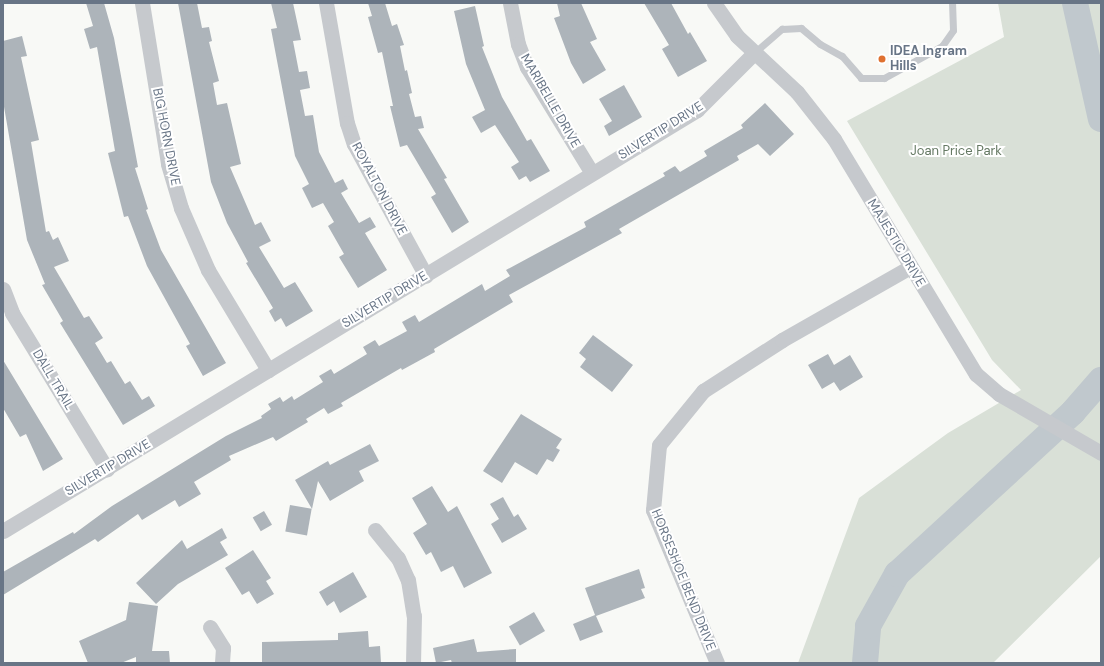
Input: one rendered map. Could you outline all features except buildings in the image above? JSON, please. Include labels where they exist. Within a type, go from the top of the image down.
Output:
[{"type":"street","name":"BIG HORN DRIVE","points":[[142,3],[168,164],[181,208],[208,270],[268,370]]},
{"type":"street","name":"ROYALTON DRIVE","points":[[326,3],[347,123],[354,144],[426,276]]},
{"type":"street","name":"MARIBELLE DRIVE","points":[[510,3],[518,44],[527,67],[592,173]]},
{"type":"street","name":"MAJESTIC DRIVE","points":[[714,3],[737,36],[797,92],[834,139],[976,374],[999,394],[1101,453]]},
{"type":"street","name":"SILVERTIP DRIVE","points":[[3,531],[426,276],[697,110],[754,53]]},
{"type":"street","name":"HORSESHOE BEND DRIVE","points":[[716,663],[653,510],[659,445],[703,391],[782,340],[910,267]]},
{"type":"street","name":"DALL TRAIL","points":[[3,289],[12,313],[107,469]]},
{"type":"street","points":[[375,530],[398,558],[408,580],[413,604],[413,663]]},
{"type":"street","points":[[210,627],[223,648],[222,663]]},
{"type":"lane","points":[[754,53],[782,29],[801,28],[820,44],[842,56],[861,78],[884,78],[942,46],[953,30],[952,3]]},
{"type":"green space","name":"Joan Price Park","points":[[998,3],[1101,3],[1101,556],[993,663],[798,663],[859,498],[948,433],[1021,390],[992,360],[847,121],[1004,37]]},
{"type":"waterway","points":[[1075,3],[1101,119]]},
{"type":"waterway","points":[[865,663],[868,626],[897,574],[1073,412],[1101,380]]},
{"type":"place","name":"IDEA Ingram Hills","points":[[882,59]]}]
